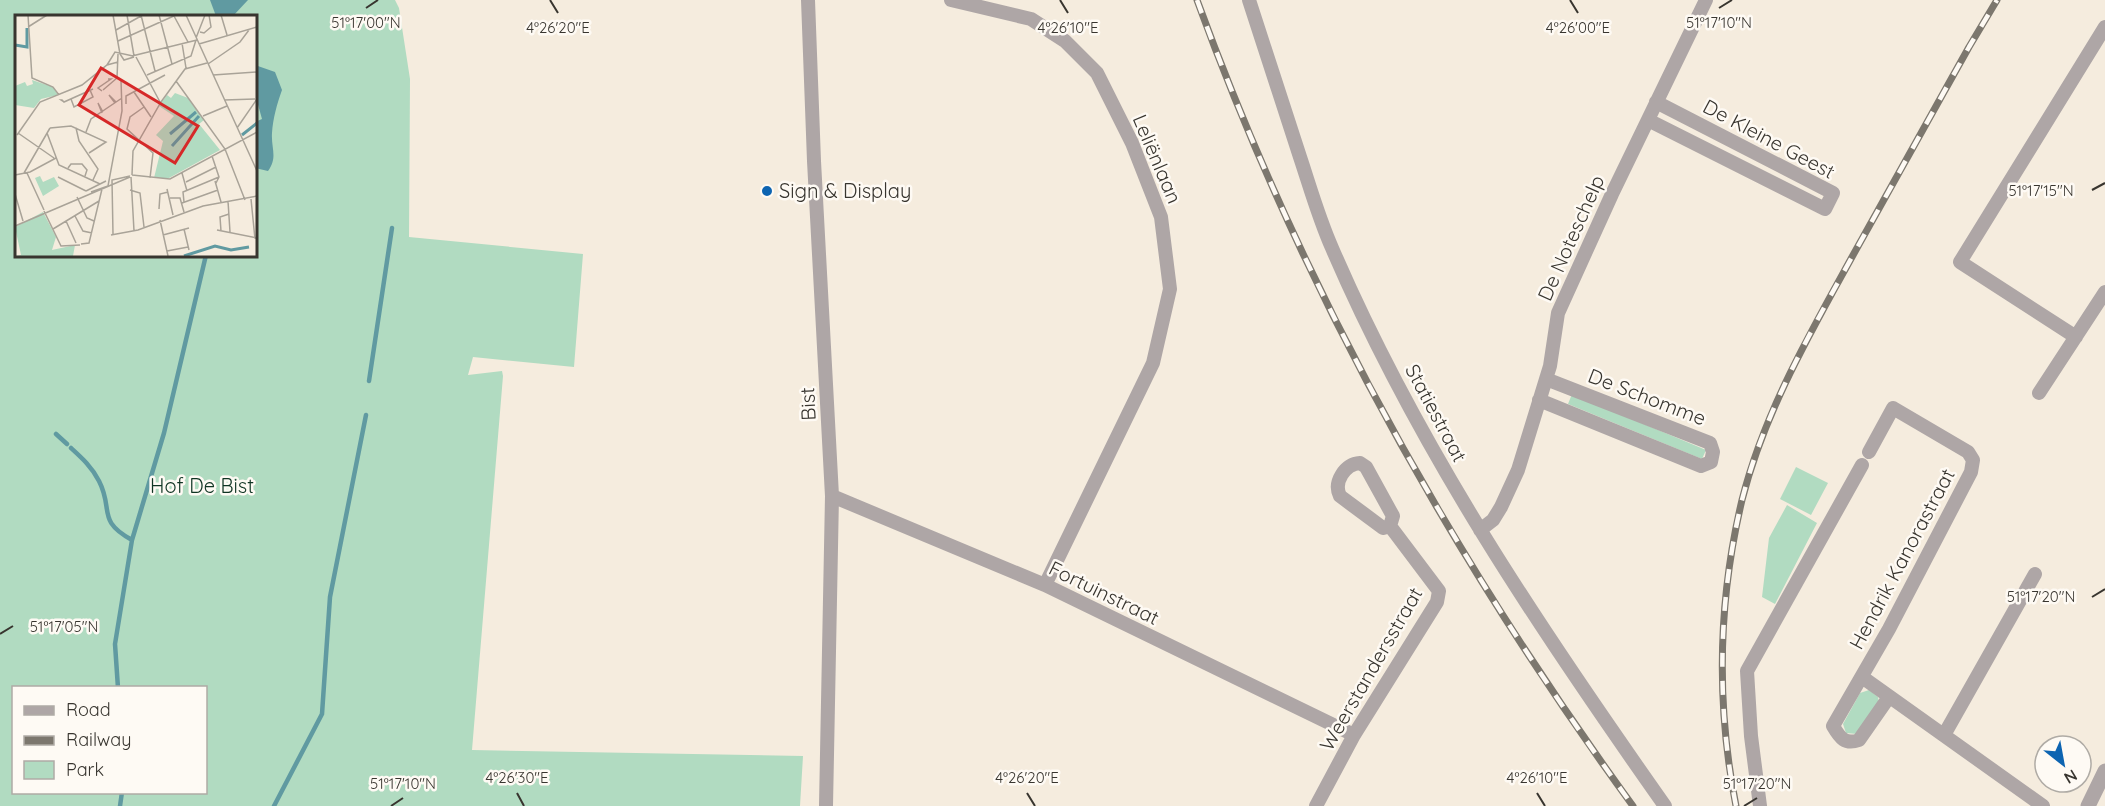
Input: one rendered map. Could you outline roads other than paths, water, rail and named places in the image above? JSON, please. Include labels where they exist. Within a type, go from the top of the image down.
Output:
[{"type":"street","name":"Bist","points":[[808,0],[832,496],[826,806]]},
{"type":"street","name":"Leliënlaan","points":[[951,0],[1031,19],[1065,41],[1097,73],[1132,143],[1161,217],[1170,289],[1153,363],[1045,585]]},
{"type":"street","name":"Statiestraat","points":[[1249,0],[1330,244],[1364,319],[1419,424],[1480,530],[1665,806]]},
{"type":"street","name":"De Noteschelp","points":[[1480,530],[1493,520],[1518,470],[1546,379],[1558,313],[1706,0]]},
{"type":"street","points":[[2076,337],[1960,262],[2105,27]]},
{"type":"street","name":"De Kleine Geest","points":[[1648,120],[1825,209],[1833,193],[1656,102]]},
{"type":"street","points":[[2039,393],[2105,292]]},
{"type":"street","name":"De Schomme","points":[[1539,400],[1701,466],[1711,462],[1713,457],[1710,443],[1546,379]]},
{"type":"street","name":"Hendrik Kanorastraat","points":[[1869,452],[1893,408],[1968,452],[1973,460],[1971,472],[1889,629],[1833,726],[1843,741],[1859,740],[1889,697]]},
{"type":"street","name":"Weerstandersstraat","points":[[1360,463],[1366,467],[1393,516],[1390,526],[1383,528],[1340,496],[1336,488],[1348,466],[1360,463]]},
{"type":"street","points":[[1760,806],[1751,736],[1747,671],[1862,465]]},
{"type":"street","name":"Fortuinstraat","points":[[832,496],[1045,585],[1354,735]]},
{"type":"street","name":"Weerstandersstraat","points":[[1316,806],[1354,735],[1437,602],[1439,591],[1390,526]]},
{"type":"street","points":[[1944,735],[2035,574]]},
{"type":"street","points":[[1862,677],[2043,806]]},
{"type":"street","points":[[2088,806],[2105,771]]},
{"type":"water","points":[[210,0],[248,0],[234,15],[216,15]]},
{"type":"water","points":[[256,65],[275,72],[282,90],[273,122],[273,161],[268,171],[256,168],[256,122],[262,119],[256,98]]},
{"type":"waterway","points":[[369,381],[392,228]]},
{"type":"waterway","points":[[118,686],[115,644],[132,540],[164,433],[206,256]]},
{"type":"waterway","points":[[274,806],[322,714],[330,597],[366,415]]},
{"type":"waterway","points":[[56,434],[67,444]]},
{"type":"waterway","points":[[71,448],[90,467],[99,481],[110,520],[121,533],[132,540]]},
{"type":"waterway","points":[[120,806],[122,794]]},
{"type":"railway","points":[[1197,0],[1238,107],[1284,213],[1387,418],[1444,518],[1504,616],[1567,712],[1633,806]]},
{"type":"railway","points":[[1736,806],[1725,729],[1722,653],[1728,576],[1742,500],[1751,468],[1775,405],[1804,345],[1997,0]]},
{"type":"place","name":"Sign & Display","points":[[767,191]]},
{"type":"park label","name":"Hof De Bist","points":[[202,486]]}]
